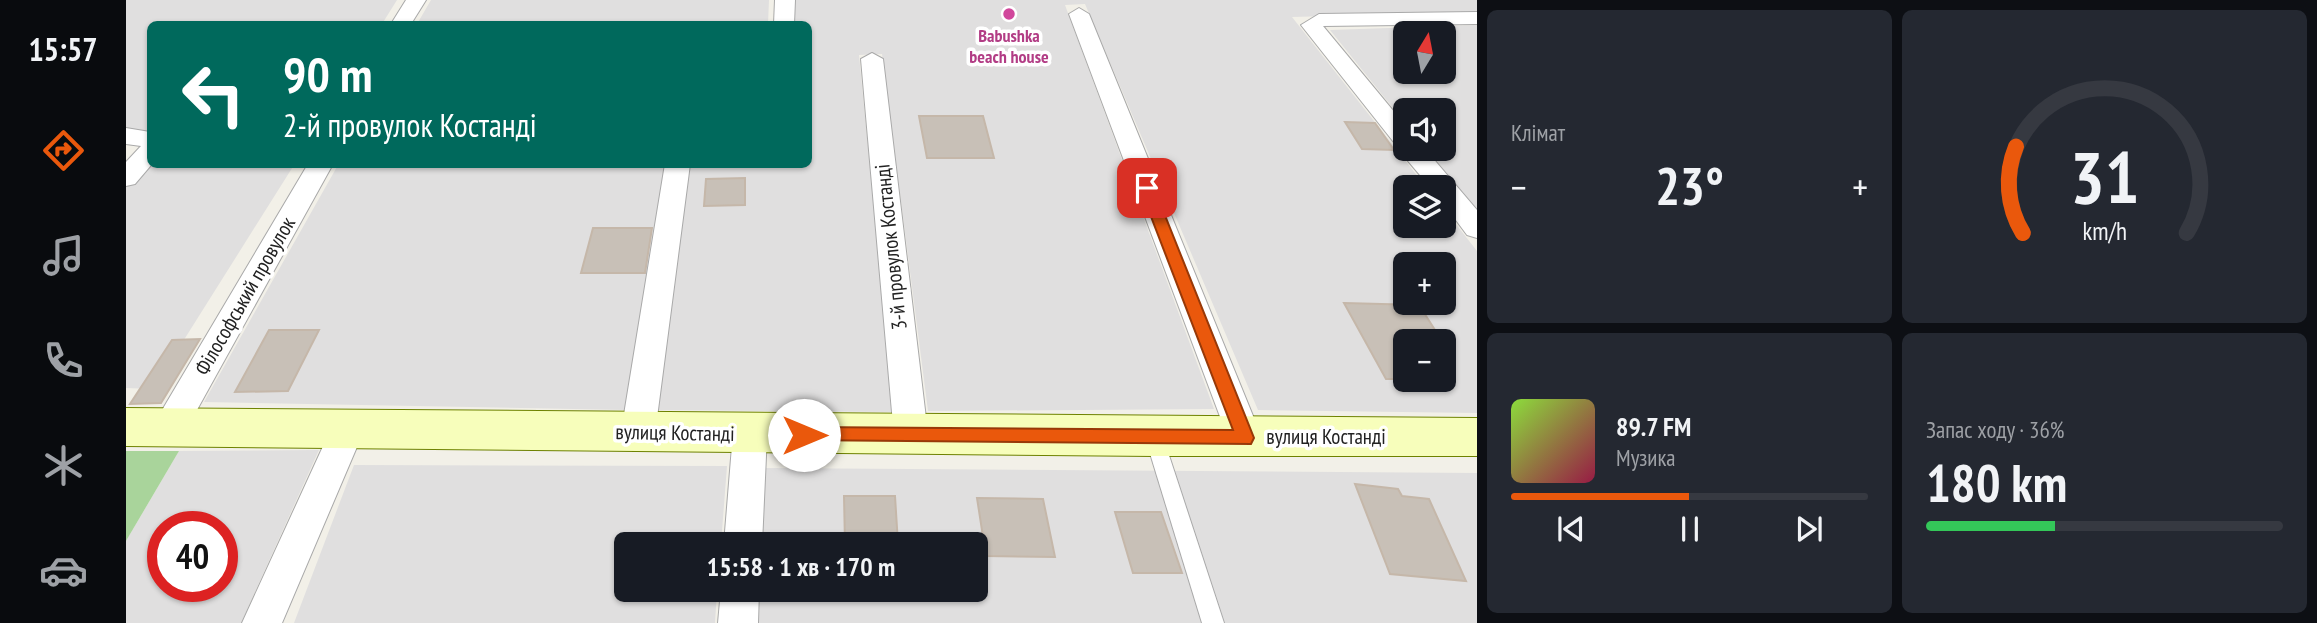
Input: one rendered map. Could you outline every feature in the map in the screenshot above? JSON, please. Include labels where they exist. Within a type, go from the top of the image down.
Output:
[{"type":"street","points":[[403,21],[416,0]]},
{"type":"street","points":[[784,21],[785,0]]},
{"type":"street","points":[[1079,14],[1245,438]]},
{"type":"street","points":[[1393,125],[1311,25],[1319,20],[1477,19]]},
{"type":"street","name":"3-й провулок Костанді","points":[[872,59],[911,435]]},
{"type":"street","points":[[126,136],[141,136],[147,139]]},
{"type":"street","points":[[126,178],[147,154]]},
{"type":"street","points":[[1422,161],[1434,175]]},
{"type":"street","name":"Філософський провулок","points":[[170,427],[319,168]]},
{"type":"street","points":[[638,433],[677,168]]},
{"type":"street","points":[[1456,202],[1477,228]]},
{"type":"street","name":"вулиця Костанді","points":[[126,428],[1245,438],[1477,437]]},
{"type":"street","points":[[262,623],[348,428]]},
{"type":"street","points":[[744,532],[750,434]]},
{"type":"street","points":[[738,623],[739,602]]},
{"type":"lane","points":[[1154,437],[1213,623]]},
{"type":"shaded area","points":[[126,0],[397,0],[384,21],[147,21],[147,133],[126,133]]},
{"type":"shaded area","points":[[431,0],[769,0],[768,21],[419,21]]},
{"type":"shaded area","points":[[793,0],[1477,0],[1477,12],[1292,17],[1393,145],[1393,161],[1406,161],[1417,175],[1393,175],[1393,238],[1456,238],[1456,224],[1477,251],[1477,413],[1258,410],[1085,4],[1065,5],[1214,409],[928,411],[882,54],[859,55],[894,412],[658,410],[683,169],[812,168],[812,21],[793,21]]},
{"type":"shaded area","points":[[1477,25],[1477,210],[1456,184],[1456,175],[1448,175],[1437,161],[1456,161],[1456,98],[1393,98],[1393,108],[1330,30],[1393,28],[1393,84],[1456,84],[1456,26]]},
{"type":"shaded area","points":[[147,166],[147,168],[292,168],[153,389],[126,388],[126,177]]},
{"type":"shaded area","points":[[336,168],[672,168],[626,410],[204,402]]},
{"type":"shaded area","points":[[319,450],[241,623],[126,623],[126,541],[179,451]]},
{"type":"shaded area","points":[[354,465],[727,466],[722,532],[614,532],[614,602],[716,602],[715,623],[294,623]]},
{"type":"shaded area","points":[[764,468],[1477,473],[1477,623],[758,623],[759,602],[988,602],[988,532],[761,532]]},
{"type":"green space","points":[[126,451],[179,451],[126,541]]},
{"type":"building","points":[[919,116],[983,116],[994,158],[927,158]]},
{"type":"building","points":[[1345,122],[1375,123],[1393,150],[1362,149]]},
{"type":"building","points":[[745,178],[745,205],[704,206],[706,179]]},
{"type":"building","points":[[593,228],[652,228],[645,273],[581,273]]},
{"type":"building","points":[[1344,303],[1393,304],[1393,315],[1425,315],[1434,329],[1393,329],[1393,379],[1386,379]]},
{"type":"building","points":[[269,330],[319,330],[288,391],[235,392]]},
{"type":"building","points":[[200,339],[161,403],[130,404],[172,340]]},
{"type":"building","points":[[1355,484],[1398,489],[1402,496],[1429,499],[1466,581],[1390,574]]},
{"type":"building","points":[[844,496],[895,496],[897,532],[845,532]]},
{"type":"building","points":[[977,498],[1043,499],[1055,557],[988,556],[988,532],[982,532]]},
{"type":"building","points":[[1115,512],[1161,512],[1182,573],[1133,573]]},
{"type":"place","name":"Babushka beach house","points":[[1009,14]]},
{"type":"route","points":[[804,435],[1245,438],[1147,188]]}]
